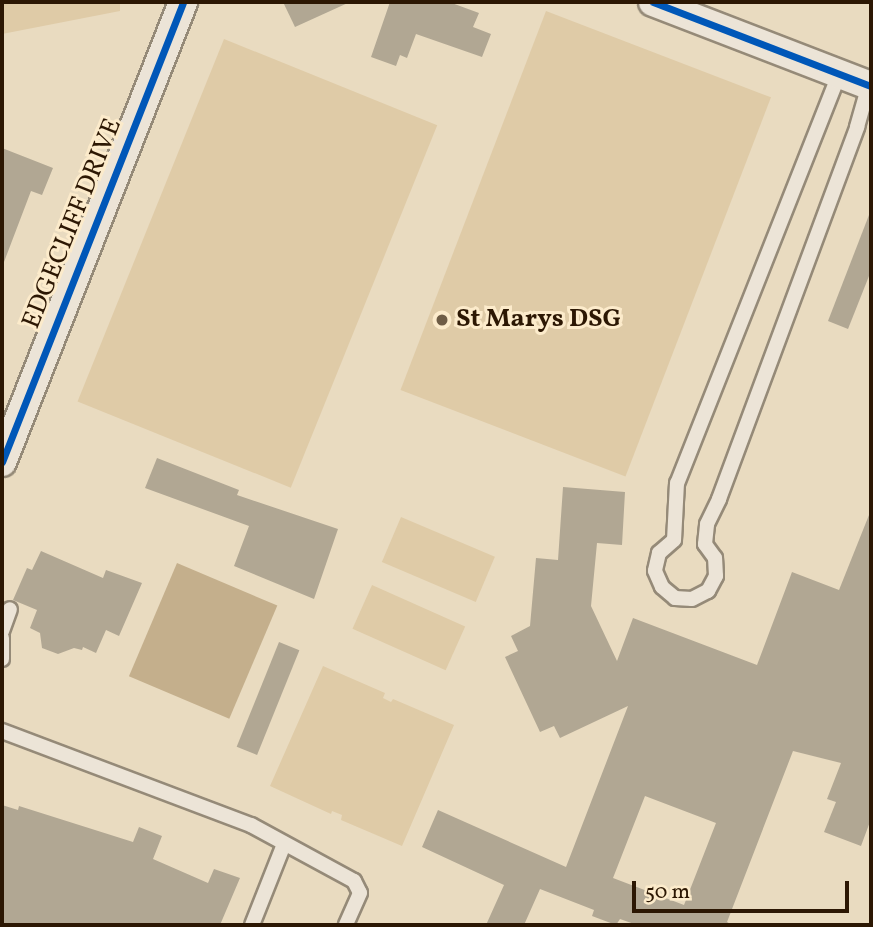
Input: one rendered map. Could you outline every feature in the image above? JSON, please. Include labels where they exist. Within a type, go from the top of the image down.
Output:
[{"type":"street","name":"EDGECLIFF DRIVE","points":[[2,462],[183,2]]},
{"type":"street","points":[[653,2],[870,85]]},
{"type":"lane","points":[[840,72],[677,483],[674,540],[659,554],[655,571],[662,587],[675,598],[692,599],[708,591],[716,576],[715,558],[705,544],[707,524],[719,499],[843,166],[870,85]]},
{"type":"lane","points":[[2,631],[10,609]]},
{"type":"lane","points":[[2,638],[2,659]]},
{"type":"lane","points":[[2,731],[251,825],[358,883],[360,893],[346,925]]},
{"type":"lane","points":[[252,925],[284,844]]},
{"type":"shaded area","points":[[2,2],[120,2],[120,11],[2,34]]},
{"type":"shaded area","points":[[546,11],[771,97],[625,476],[401,390]]},
{"type":"shaded area","points":[[224,39],[437,125],[291,488],[78,402]]},
{"type":"shaded area","points":[[401,517],[495,557],[476,602],[382,562]]},
{"type":"shaded area","points":[[177,563],[277,606],[229,719],[129,676]]},
{"type":"shaded area","points":[[372,585],[465,626],[446,670],[352,629]]},
{"type":"shaded area","points":[[323,666],[385,693],[383,698],[391,702],[393,699],[454,725],[402,846],[341,820],[342,815],[332,811],[331,814],[270,786]]},
{"type":"building","points":[[283,2],[350,2],[295,27]]},
{"type":"building","points":[[390,2],[449,2],[479,13],[473,27],[491,34],[482,57],[416,34],[407,58],[400,55],[396,66],[371,57]]},
{"type":"building","points":[[2,148],[53,168],[42,195],[31,191],[4,262]]},
{"type":"building","points":[[869,215],[871,271],[848,329],[828,321]]},
{"type":"building","points":[[157,458],[239,490],[237,495],[338,529],[314,599],[234,566],[249,526],[145,488]]},
{"type":"building","points":[[563,487],[625,492],[622,545],[597,543],[591,606],[617,661],[633,618],[757,665],[792,572],[839,590],[871,510],[871,819],[861,846],[824,832],[836,802],[827,799],[841,763],[793,751],[727,922],[732,925],[637,925],[620,919],[616,925],[592,916],[594,910],[540,889],[524,925],[486,925],[504,885],[422,847],[438,810],[566,867],[628,706],[560,738],[554,726],[540,732],[505,657],[518,651],[511,636],[530,626],[536,558],[558,560]],"holes":[[[645,796],[716,823],[684,905],[613,878]]]},
{"type":"building","points":[[41,551],[103,578],[106,570],[142,583],[119,636],[106,630],[96,653],[83,647],[82,650],[74,648],[58,654],[42,648],[40,633],[30,628],[37,610],[13,600],[27,568],[32,570]]},
{"type":"building","points":[[279,642],[299,650],[257,755],[237,747]]},
{"type":"building","points":[[2,805],[18,810],[19,806],[133,842],[139,827],[162,836],[153,859],[208,883],[214,869],[240,878],[220,925],[2,925]]},
{"type":"cycle path","points":[[2,462],[183,2]]},
{"type":"cycle path","points":[[653,2],[871,86]]},
{"type":"place","name":"St Marys DSG","points":[[442,320]]}]
